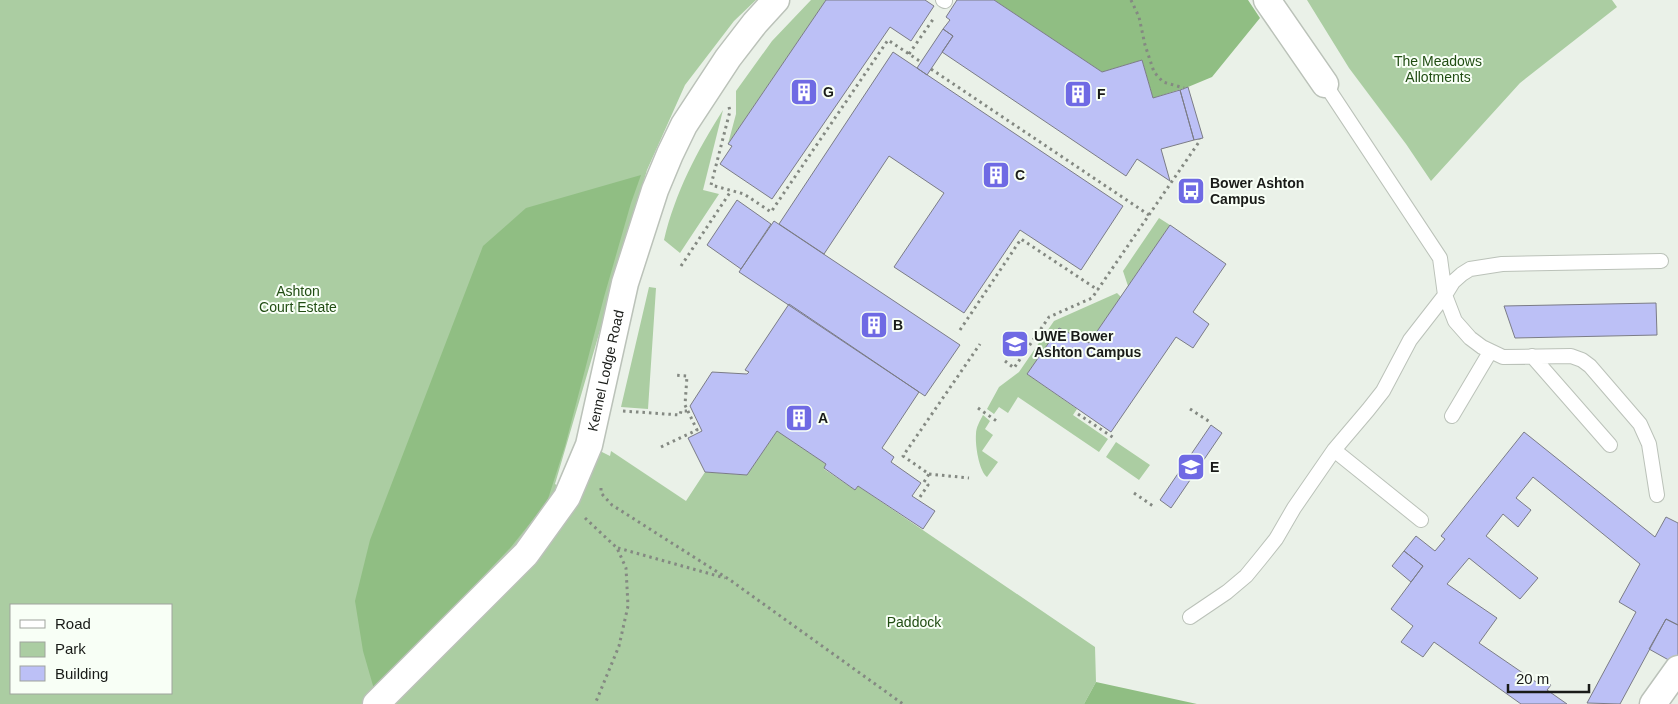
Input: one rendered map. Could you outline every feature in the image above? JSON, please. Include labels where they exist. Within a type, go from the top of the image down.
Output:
[{"type":"street","name":"Kennel Lodge Road","points":[[376,704],[526,554],[567,497],[589,444],[625,283],[655,190],[670,154],[684,125],[728,58],[755,23],[776,0]]},
{"type":"street","points":[[1267,0],[1324,84]]},
{"type":"street","points":[[1653,704],[1678,669]]},
{"type":"lane","points":[[1324,84],[1440,258],[1445,295],[1455,321],[1470,338],[1490,352],[1504,357],[1571,356],[1582,360],[1590,366],[1640,424],[1649,444],[1657,494]]},
{"type":"lane","points":[[1190,617],[1227,592],[1246,576],[1276,539],[1294,508],[1334,450],[1383,391],[1410,340],[1453,282],[1462,274],[1470,270],[1502,264],[1661,261]]},
{"type":"lane","points":[[1452,416],[1490,352]]},
{"type":"lane","points":[[1532,356],[1610,445]]},
{"type":"lane","points":[[1334,450],[1421,520]]},
{"type":"path","points":[[909,54],[944,0]]},
{"type":"path","points":[[1131,0],[1139,17],[1149,61],[1154,72],[1163,82],[1184,88]]},
{"type":"path","points":[[728,102],[730,111],[711,185],[744,194],[771,212],[888,40],[921,62]]},
{"type":"path","points":[[931,69],[1149,215]]},
{"type":"path","points":[[1005,361],[1014,368],[1049,317],[1092,298],[1199,142],[1199,139]]},
{"type":"path","points":[[681,266],[732,191]]},
{"type":"path","points":[[960,330],[1021,239],[1098,290]]},
{"type":"path","points":[[969,478],[929,474],[903,456],[980,344]]},
{"type":"path","points":[[661,447],[697,430],[685,405],[687,376],[674,376]]},
{"type":"path","points":[[978,408],[998,422]]},
{"type":"path","points":[[1190,409],[1210,422]]},
{"type":"path","points":[[615,411],[680,415],[681,410],[688,411]]},
{"type":"path","points":[[1078,414],[1114,438]]},
{"type":"path","points":[[920,497],[928,485],[924,482],[929,474]]},
{"type":"path","points":[[600,486],[601,493],[612,505],[730,580],[903,704]]},
{"type":"path","points":[[1134,493],[1153,506]]},
{"type":"path","points":[[567,497],[573,507],[617,548],[626,568],[628,606],[619,646],[595,704]]},
{"type":"path","points":[[617,548],[730,580]]},
{"type":"green space","name":"Ashton Court Estate","points":[[0,0],[756,0],[734,21],[685,85],[647,170],[555,484],[579,500],[598,450],[610,456],[611,451],[686,501],[705,472],[747,475],[777,431],[826,464],[824,469],[855,490],[858,486],[1095,647],[1096,682],[1084,704],[0,704]]},
{"type":"green space","points":[[811,0],[826,0],[728,144],[736,114],[736,91],[772,41]]},
{"type":"green space","points":[[994,0],[1248,0],[1260,18],[1212,77],[1153,98],[1142,60],[1102,72]]},
{"type":"green space","name":"The Meadows Allotments","points":[[1307,0],[1612,0],[1617,7],[1520,83],[1431,181],[1349,68]]},
{"type":"green space","points":[[723,110],[703,190],[719,194],[680,253],[664,240],[674,206],[704,141]]},
{"type":"green space","points":[[641,175],[631,203],[565,446],[547,502],[511,547],[374,689],[363,651],[355,601],[370,540],[483,246],[526,208]]},
{"type":"green space","points":[[1159,218],[1170,225],[1128,286],[1123,271]]},
{"type":"green space","points":[[649,287],[656,288],[648,409],[621,407]]},
{"type":"green space","points":[[1117,293],[1121,297],[1089,343],[1059,328],[1027,374],[1077,409],[1073,415],[1108,439],[1099,452],[1018,397],[1008,413],[999,407],[994,414],[987,409],[999,387],[1019,372],[1054,321]]},
{"type":"green space","points":[[983,415],[990,421],[985,429],[993,435],[982,451],[998,462],[987,477],[980,464],[976,445],[978,424]]},
{"type":"green space","points":[[1116,442],[1150,465],[1139,480],[1106,457]]},
{"type":"green space","points":[[1096,682],[1197,704],[1084,704]]},
{"type":"building","name":"G","points":[[826,0],[925,0],[934,6],[911,41],[890,27],[772,199],[720,164],[732,146],[728,144]]},
{"type":"building","name":"F","points":[[957,0],[994,0],[1102,72],[1142,60],[1153,98],[1180,90],[1194,140],[1161,149],[1170,181],[1137,159],[1126,176],[942,52],[953,36],[943,29],[950,20],[946,17]]},
{"type":"building","points":[[943,29],[953,36],[927,75],[917,68]]},
{"type":"building","name":"C","points":[[893,52],[1123,206],[1081,270],[1020,230],[964,313],[894,267],[944,193],[889,156],[824,254],[779,224]]},
{"type":"building","points":[[1188,87],[1203,138],[1194,140],[1180,90]]},
{"type":"building","points":[[737,200],[771,224],[741,269],[707,245]]},
{"type":"building","name":"B","points":[[774,221],[960,345],[925,396],[739,272]]},
{"type":"building","points":[[1170,225],[1226,264],[1193,312],[1209,324],[1193,348],[1176,337],[1111,432],[1027,374],[1059,328],[1089,343]]},
{"type":"building","points":[[1656,303],[1657,335],[1515,338],[1504,306]]},
{"type":"building","name":"A","points":[[789,304],[919,392],[882,448],[894,457],[891,462],[921,483],[912,496],[935,511],[923,529],[858,486],[855,490],[824,468],[826,464],[777,431],[747,475],[705,472],[688,438],[702,431],[690,406],[712,372],[747,374],[749,372],[745,370]]},
{"type":"building","name":"E","points":[[1211,425],[1222,433],[1171,508],[1160,500]]},
{"type":"building","points":[[1524,432],[1655,537],[1666,517],[1678,523],[1678,625],[1666,619],[1620,704],[1587,703],[1636,612],[1619,602],[1640,564],[1533,477],[1516,498],[1531,510],[1518,527],[1503,514],[1486,536],[1538,578],[1520,599],[1469,558],[1447,584],[1497,618],[1479,643],[1536,682],[1540,677],[1551,685],[1547,690],[1567,704],[1521,704],[1434,642],[1423,657],[1401,642],[1413,626],[1391,609],[1423,566],[1404,551],[1416,536],[1435,551],[1445,539],[1441,536]]},
{"type":"building","points":[[1404,551],[1423,566],[1411,582],[1392,566]]},
{"type":"building","points":[[1666,619],[1678,625],[1678,656],[1674,663],[1649,649]]},
{"type":"place","name":"G","points":[[804,92]]},
{"type":"place","name":"F","points":[[1078,94]]},
{"type":"place","name":"C","points":[[996,175]]},
{"type":"place","name":"Bower Ashton Campus","points":[[1191,191]]},
{"type":"place","name":"B","points":[[874,325]]},
{"type":"place","name":"UWE Bower Ashton Campus","points":[[1015,344]]},
{"type":"place","name":"A","points":[[799,418]]},
{"type":"place","name":"E","points":[[1191,467]]},
{"type":"park label","name":"Paddock","points":[[914,622]]}]
